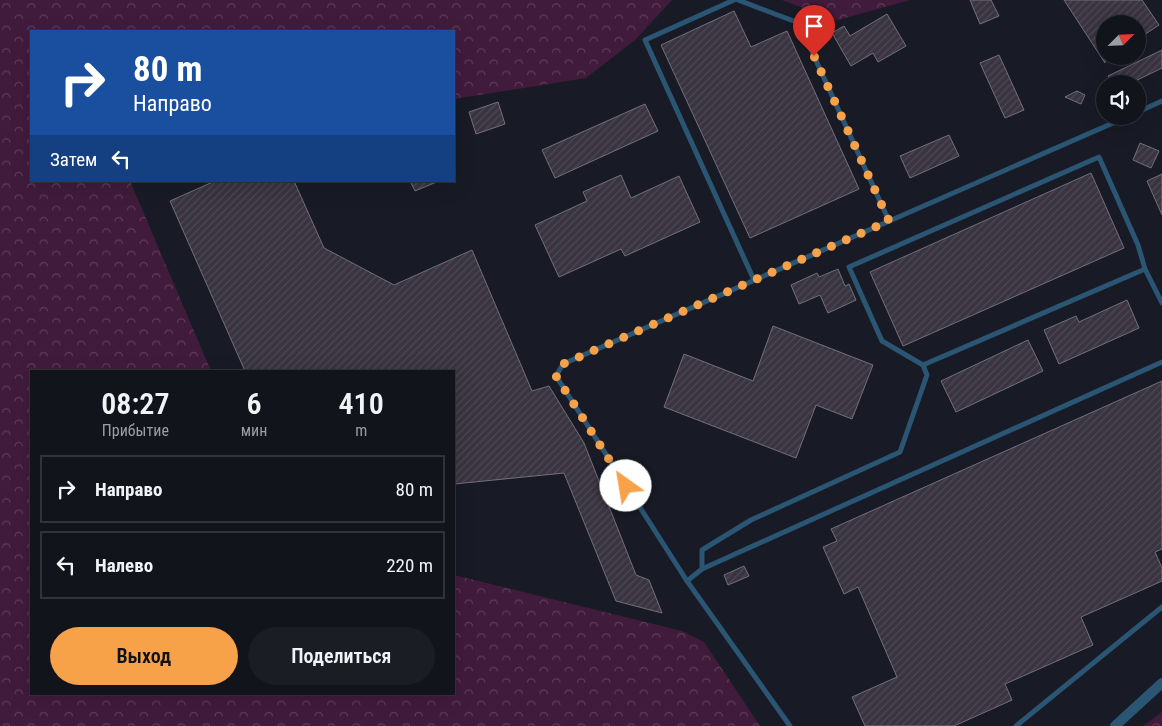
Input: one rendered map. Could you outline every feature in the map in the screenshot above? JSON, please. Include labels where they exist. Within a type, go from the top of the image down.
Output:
[{"type":"street","points":[[1115,726],[1162,683]]},
{"type":"lane","points":[[734,0],[645,40],[754,280]]},
{"type":"lane","points":[[738,0],[798,23],[889,221]]},
{"type":"lane","points":[[1146,108],[1162,101]]},
{"type":"lane","points":[[790,726],[687,581],[556,376],[563,364],[1108,125]]},
{"type":"lane","points":[[702,569],[702,550],[751,520],[900,452],[927,375],[923,365],[882,341],[849,267],[1099,157],[1138,245],[1145,269],[1162,302]]},
{"type":"lane","points":[[923,365],[1145,269]]},
{"type":"lane","points":[[687,581],[702,569],[1162,362]]},
{"type":"lane","points":[[1016,726],[1162,607]]},
{"type":"green space","points":[[0,0],[672,0],[635,40],[586,78],[455,99],[455,30],[30,30],[30,182],[130,182],[211,370],[30,370],[30,695],[455,695],[455,575],[682,631],[704,642],[760,726],[0,726]]},
{"type":"green space","points":[[782,0],[910,0],[820,25],[814,12]]},
{"type":"green space","points":[[1162,712],[1162,726],[1143,726]]},
{"type":"building","points":[[970,0],[991,0],[999,16],[980,24]]},
{"type":"building","points":[[1064,0],[1142,0],[1159,25],[1146,34],[1146,15],[1096,15],[1096,49]]},
{"type":"building","points":[[734,11],[751,47],[787,31],[859,189],[750,238],[661,45]]},
{"type":"building","points":[[887,14],[906,46],[878,62],[873,53],[851,66],[832,33],[844,26],[850,36]]},
{"type":"building","points":[[1162,50],[1162,68],[1146,76],[1110,75],[1131,65],[1146,65],[1146,58]]},
{"type":"building","points":[[999,55],[1024,110],[1005,118],[980,63]]},
{"type":"building","points":[[1077,91],[1085,95],[1081,104],[1065,97]]},
{"type":"building","points":[[498,102],[505,124],[476,134],[469,112]]},
{"type":"building","points":[[645,104],[658,131],[555,178],[542,150]]},
{"type":"building","points":[[949,135],[959,156],[910,178],[900,156]]},
{"type":"building","points":[[1140,143],[1159,151],[1151,168],[1133,160]]},
{"type":"building","points":[[1091,173],[1124,248],[903,346],[870,272]]},
{"type":"building","points":[[1162,174],[1162,215],[1147,181]]},
{"type":"building","points":[[621,175],[631,198],[679,176],[700,222],[625,256],[621,249],[559,277],[535,225],[587,201],[583,192]]},
{"type":"building","points":[[213,182],[294,182],[324,248],[394,285],[472,250],[532,391],[549,386],[584,443],[636,575],[649,580],[662,613],[616,601],[564,473],[455,484],[455,370],[245,370],[170,201]]},
{"type":"building","points":[[410,182],[437,182],[415,191]]},
{"type":"building","points":[[838,269],[845,286],[849,284],[856,300],[828,313],[820,295],[799,304],[791,285],[817,273],[819,277]]},
{"type":"building","points":[[1127,300],[1139,328],[1059,364],[1044,330],[1076,316],[1079,322]]},
{"type":"building","points":[[773,326],[873,365],[852,419],[816,405],[796,458],[664,407],[684,354],[753,381]]},
{"type":"building","points":[[1028,340],[1043,371],[956,412],[941,381]]},
{"type":"building","points":[[1162,381],[1162,549],[1155,552],[1162,568],[1162,581],[1081,617],[1093,645],[1005,684],[1012,700],[954,726],[865,726],[852,697],[897,677],[858,587],[844,594],[823,547],[837,541],[831,529]]},
{"type":"building","points":[[744,566],[749,576],[728,585],[724,575]]},
{"type":"route","points":[[626,486],[556,376],[563,364],[889,221],[814,56]]}]
